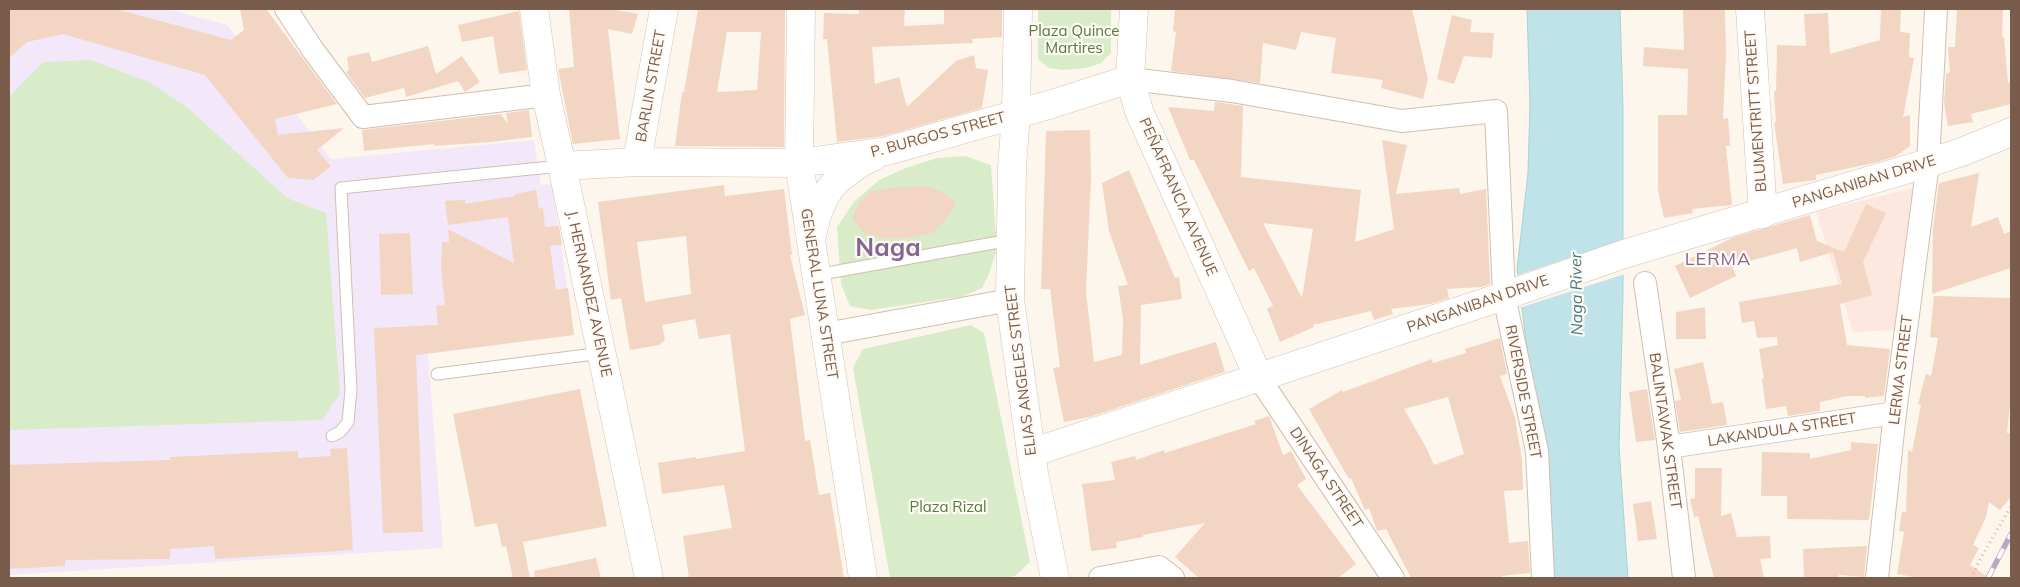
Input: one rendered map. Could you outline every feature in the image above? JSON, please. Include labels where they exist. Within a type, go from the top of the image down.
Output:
[{"type":"main road","name":"J. HERNANDEZ AVENUE","points":[[534,9],[546,95],[649,578]]},
{"type":"main road","name":"BARLIN STREET","points":[[637,162],[664,9]]},
{"type":"main road","name":"GENERAL LUNA STREET","points":[[800,9],[799,163],[863,578]]},
{"type":"main road","name":"ELIAS ANGELES STREET","points":[[1018,9],[1016,114],[1010,240],[1010,300],[1031,453],[1055,578]]},
{"type":"main road","name":"PEÑAFRANCIA AVENUE","points":[[1134,9],[1130,79],[1139,110],[1260,378]]},
{"type":"main road","name":"BLUMENTRITT STREET","points":[[1750,9],[1763,214]]},
{"type":"main road","name":"P. BURGOS STREET","points":[[562,166],[637,162],[799,163],[887,151],[1130,79]]},
{"type":"main road","name":"PANGANIBAN DRIVE","points":[[1031,453],[1260,378],[1624,254],[1763,214],[1928,163],[1962,152],[2011,132]]},
{"type":"main road","points":[[811,238],[817,214],[826,194],[837,180],[862,162],[887,151]]},
{"type":"street","points":[[286,9],[313,50],[363,117],[546,95]]},
{"type":"street","name":"LERMA STREET","points":[[1877,578],[1895,413],[1928,163],[1936,9]]},
{"type":"street","name":"RIVERSIDE STREET","points":[[1130,79],[1232,91],[1402,121],[1496,111],[1507,295],[1537,450],[1543,578]]},
{"type":"street","name":"BALINTAWAK STREET","points":[[1645,283],[1669,447],[1684,578]]},
{"type":"street","points":[[826,334],[1010,300]]},
{"type":"street","name":"DINAGA STREET","points":[[1260,378],[1393,578]]},
{"type":"street","name":"LAKANDULA STREET","points":[[1669,447],[1895,413]]},
{"type":"street","points":[[1100,578],[1160,567],[1173,578]]},
{"type":"lane","points":[[332,436],[340,432],[348,422],[350,390],[341,188],[562,166]]},
{"type":"lane","points":[[816,274],[1010,240]]},
{"type":"lane","points":[[438,374],[602,353]]},
{"type":"path","points":[[1971,578],[2011,506]]},
{"type":"shaded area","points":[[9,9],[168,9],[227,25],[331,159],[534,140],[541,185],[552,184],[574,335],[428,354],[443,548],[9,575]]},
{"type":"shaded area","points":[[1913,188],[1903,330],[1853,332],[1816,212]]},
{"type":"green space","name":"Plaza Quince Martires","points":[[1038,9],[1111,9],[1111,53],[1101,63],[1086,68],[1063,70],[1049,68],[1038,59]]},
{"type":"green space","points":[[91,60],[149,82],[189,109],[287,198],[326,213],[340,393],[322,420],[9,430],[9,97],[43,62]]},
{"type":"green space","points":[[965,156],[991,165],[997,249],[989,274],[982,288],[964,296],[871,310],[850,306],[841,284],[837,227],[854,202],[879,180],[906,168],[937,158]]},
{"type":"green space","name":"Plaza Rizal","points":[[971,325],[984,333],[1030,562],[1015,576],[1001,578],[890,578],[853,368],[863,349]]},
{"type":"water","name":"Naga River","points":[[1527,9],[1620,9],[1623,107],[1623,294],[1619,447],[1628,578],[1552,578],[1550,531],[1517,269],[1528,173],[1530,104]]},
{"type":"pier","points":[[1620,241],[1625,256],[1625,274],[1519,308],[1515,276]]},
{"type":"building","points":[[9,9],[116,9],[231,40],[244,30],[240,9],[266,9],[337,104],[275,119],[278,135],[344,128],[317,150],[331,166],[313,180],[288,178],[205,75],[63,34],[27,42],[9,58]]},
{"type":"building","points":[[569,9],[611,9],[638,14],[632,34],[608,29],[620,139],[573,144],[558,69],[574,67]]},
{"type":"building","points":[[698,9],[785,9],[784,147],[675,146],[682,92],[684,92]],"holes":[[[727,32],[761,32],[757,90],[717,92]]]},
{"type":"building","points":[[859,9],[905,9],[904,26],[944,24],[944,9],[1002,9],[1002,37],[972,39],[973,43],[872,47],[875,84],[899,77],[907,107],[956,61],[974,55],[976,68],[988,70],[982,108],[884,136],[837,142],[827,39],[823,39],[824,13],[859,14]]},
{"type":"building","points":[[1175,9],[1412,9],[1428,79],[1423,99],[1381,88],[1383,80],[1331,73],[1336,38],[1301,32],[1296,50],[1263,43],[1260,83],[1171,71],[1176,32],[1173,31]]},
{"type":"building","points":[[1683,9],[1725,9],[1726,54],[1723,119],[1728,118],[1730,146],[1726,146],[1732,205],[1692,209],[1693,213],[1664,218],[1658,190],[1658,115],[1687,115],[1688,69],[1643,66],[1644,47],[1684,50]]},
{"type":"building","points":[[1881,9],[1901,9],[1900,32],[1910,33],[1909,57],[1914,58],[1903,117],[1910,115],[1910,146],[1896,156],[1874,163],[1816,175],[1816,180],[1783,184],[1774,122],[1776,122],[1774,91],[1776,91],[1777,45],[1806,46],[1804,14],[1828,13],[1830,54],[1880,40]]},
{"type":"building","points":[[1957,9],[2003,9],[2002,37],[2004,37],[2008,83],[2011,82],[2011,104],[1971,114],[1973,122],[1948,126],[1944,103],[1946,74],[1950,72],[1948,47],[1955,47]]},
{"type":"building","points":[[519,11],[527,70],[499,74],[493,36],[462,42],[458,25]]},
{"type":"building","points":[[1452,15],[1472,20],[1470,32],[1494,33],[1492,58],[1464,56],[1454,84],[1437,79]]},
{"type":"building","points":[[428,46],[436,74],[462,56],[480,82],[465,92],[458,81],[406,97],[404,88],[365,98],[346,72],[349,70],[347,57],[369,52],[372,62]]},
{"type":"building","points":[[1215,102],[1243,106],[1241,177],[1361,190],[1355,242],[1394,229],[1382,140],[1407,145],[1396,194],[1459,188],[1460,194],[1486,189],[1490,284],[1481,287],[1447,289],[1449,298],[1430,304],[1391,309],[1393,314],[1374,320],[1371,311],[1313,325],[1314,327],[1280,342],[1267,309],[1273,306],[1254,268],[1249,271],[1194,160],[1190,160],[1168,107],[1214,111]],"holes":[[[1263,223],[1313,229],[1302,298]]]},
{"type":"building","points":[[529,110],[532,137],[491,142],[434,146],[434,144],[364,151],[362,130],[501,114],[508,124],[506,113]]},
{"type":"building","points":[[1090,130],[1091,178],[1086,291],[1094,362],[1122,355],[1123,319],[1118,286],[1128,285],[1109,231],[1102,183],[1129,170],[1175,278],[1179,277],[1182,299],[1141,305],[1140,365],[1216,342],[1225,372],[1090,417],[1064,422],[1053,368],[1060,367],[1050,289],[1041,289],[1046,131]]},
{"type":"building","points":[[1979,173],[1971,227],[1998,217],[2004,234],[2011,231],[2011,268],[1932,294],[1933,228],[1939,183]]},
{"type":"building","points":[[724,185],[725,196],[784,189],[792,255],[790,255],[805,315],[790,319],[805,441],[810,440],[819,495],[830,493],[844,578],[689,578],[683,536],[732,528],[724,485],[662,494],[658,463],[745,451],[730,334],[699,339],[695,319],[662,325],[665,340],[659,345],[630,350],[621,298],[611,300],[598,202]],"holes":[[[686,236],[691,294],[645,302],[637,242]]]},
{"type":"building","points":[[925,186],[941,191],[956,203],[945,220],[932,233],[907,238],[882,238],[865,234],[852,219],[859,203],[871,191]]},
{"type":"building","points":[[536,190],[539,209],[543,208],[545,227],[559,226],[562,245],[550,246],[556,290],[568,288],[574,335],[416,355],[423,532],[383,533],[374,328],[438,325],[436,306],[445,305],[441,271],[442,242],[449,242],[448,229],[514,263],[508,217],[448,225],[445,201],[465,200],[465,204],[515,196],[515,194]]},
{"type":"building","points":[[1866,204],[1886,213],[1863,262],[1872,295],[1840,304],[1847,345],[1890,349],[1884,396],[1865,398],[1865,396],[1847,396],[1820,402],[1820,411],[1788,416],[1786,406],[1766,409],[1759,349],[1778,345],[1777,337],[1757,338],[1754,321],[1742,323],[1739,302],[1842,284],[1833,252],[1800,262],[1797,248],[1732,266],[1736,276],[1690,298],[1675,266],[1734,237],[1810,215],[1817,241],[1844,252]]},
{"type":"building","points":[[410,233],[413,294],[381,295],[379,234]]},
{"type":"building","points":[[1934,296],[2011,298],[2011,394],[2007,433],[2011,433],[2011,497],[2000,510],[1989,502],[1986,517],[1973,545],[1979,548],[1970,565],[1990,578],[1919,578],[1897,574],[1904,532],[1899,531],[1902,512],[1906,512],[1908,450],[1912,452],[1921,405],[1918,404],[1926,374],[1931,376],[1938,338],[1930,337]]},
{"type":"building","points":[[1705,307],[1706,339],[1676,339],[1676,312]]},
{"type":"building","points":[[1500,338],[1507,374],[1500,376],[1515,418],[1522,460],[1523,490],[1504,491],[1509,543],[1528,541],[1530,573],[1502,576],[1502,578],[1411,578],[1386,529],[1377,531],[1369,508],[1365,510],[1351,478],[1349,479],[1309,409],[1342,390],[1343,392],[1432,359],[1433,363],[1466,353],[1465,349]],"holes":[[[1448,397],[1464,454],[1434,465],[1404,409]]]},
{"type":"building","points":[[1703,362],[1712,404],[1723,402],[1727,425],[1680,432],[1675,401],[1681,400],[1674,369]]},
{"type":"building","points":[[580,389],[607,526],[523,542],[530,578],[513,578],[506,546],[502,547],[497,523],[475,527],[453,414]]},
{"type":"building","points":[[1647,389],[1655,440],[1636,442],[1629,392]]},
{"type":"building","points":[[1269,416],[1283,455],[1291,451],[1306,479],[1297,485],[1356,564],[1338,578],[1199,578],[1175,557],[1205,523],[1116,542],[1117,548],[1091,551],[1082,484],[1115,480],[1111,462],[1135,456],[1136,460],[1164,450],[1165,453],[1256,424],[1254,421]]},
{"type":"building","points":[[1851,442],[1878,444],[1869,520],[1787,519],[1787,496],[1761,496],[1762,452],[1810,453],[1810,459],[1851,450]]},
{"type":"building","points":[[347,448],[353,550],[215,559],[214,546],[170,549],[170,559],[65,560],[65,566],[9,569],[9,465],[170,460],[170,457],[298,451],[298,458],[331,456],[330,449]]},
{"type":"building","points":[[1695,468],[1722,468],[1721,516],[1731,513],[1737,537],[1770,536],[1771,558],[1760,559],[1764,578],[1714,578],[1698,516],[1694,517],[1690,499],[1695,498]]},
{"type":"building","points":[[1651,501],[1657,539],[1638,541],[1633,504]]},
{"type":"building","points":[[1867,546],[1864,577],[1839,575],[1838,578],[1804,578],[1803,549]]},
{"type":"building","points":[[596,558],[601,578],[535,578],[534,571]]},
{"type":"railway","points":[[1988,578],[2011,534]]},
{"type":"district","name":"Naga","points":[[888,248]]},
{"type":"district","name":"LERMA","points":[[1718,260]]}]
